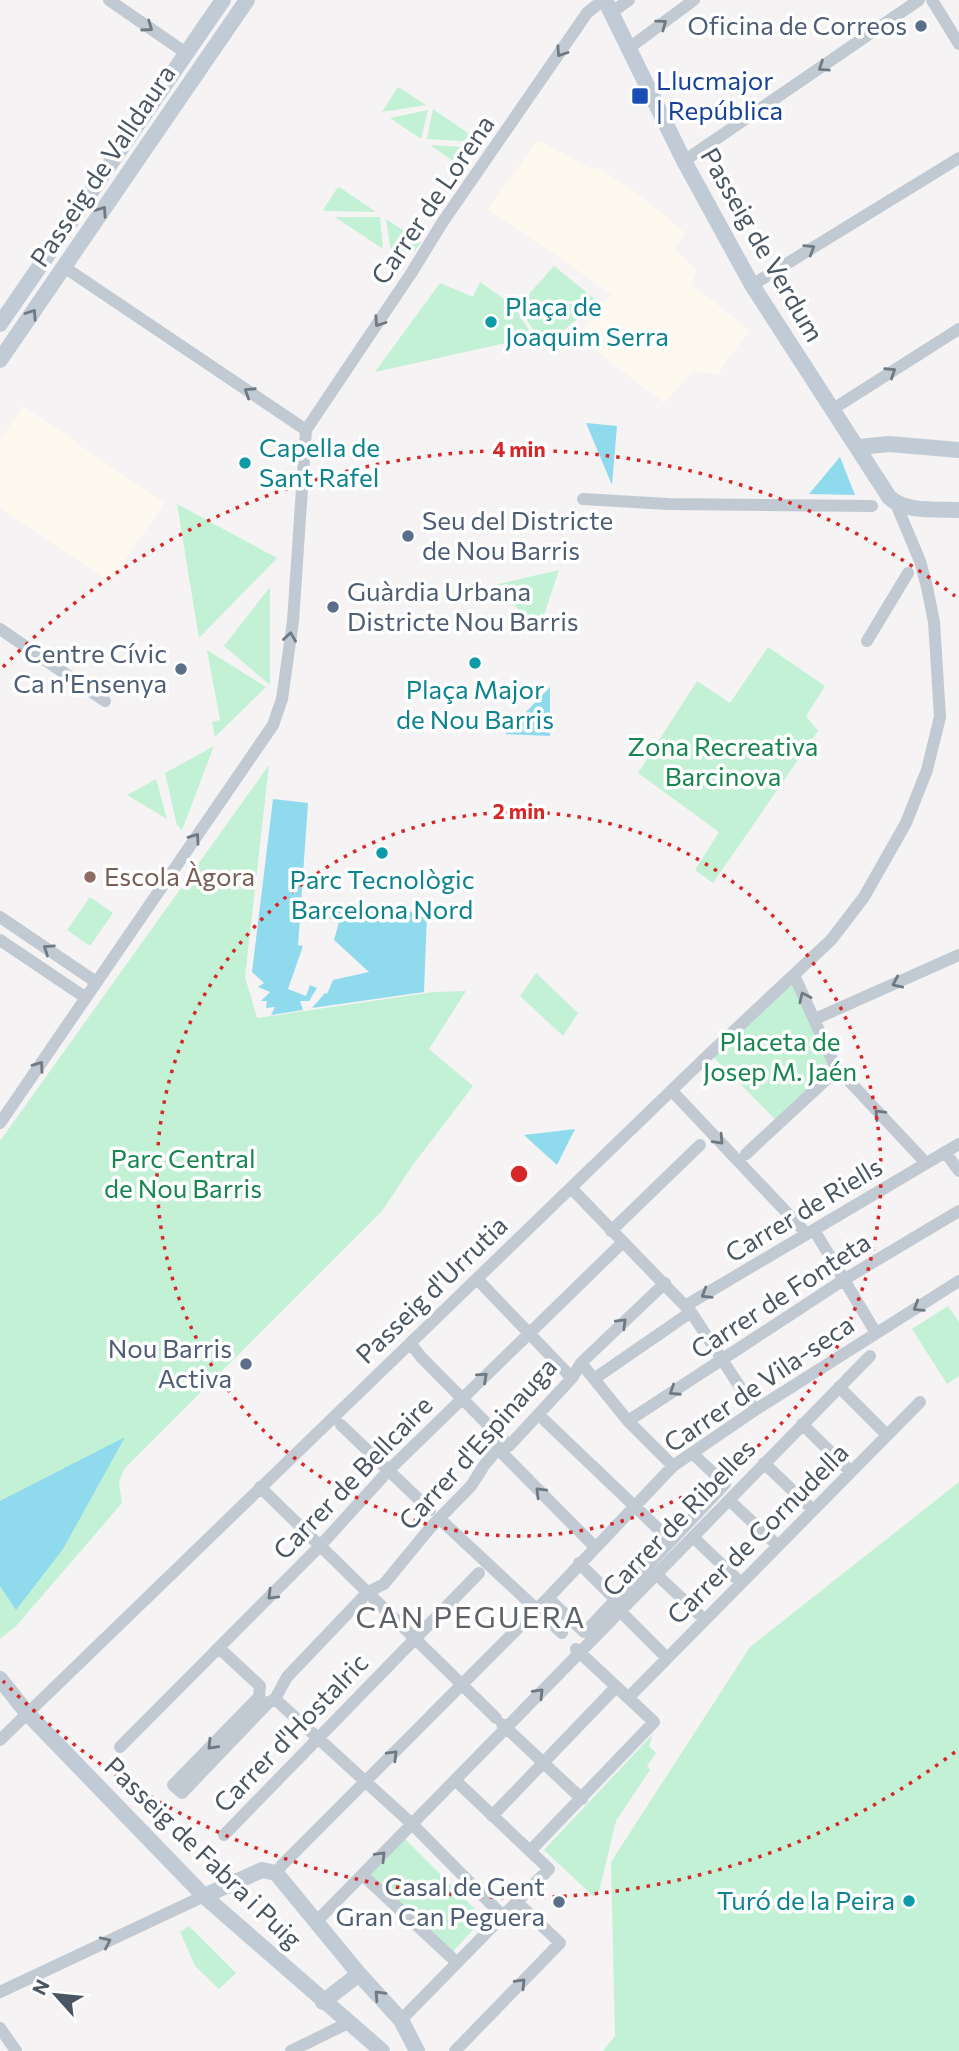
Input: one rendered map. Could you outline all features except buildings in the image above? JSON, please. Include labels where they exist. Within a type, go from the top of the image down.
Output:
[{"type":"main road","name":"Passeig de Valldaura","points":[[0,324],[223,0]]},
{"type":"main road","name":"Passeig de Valldaura","points":[[0,360],[247,0]]},
{"type":"main road","name":"Passeig de Verdum","points":[[607,4],[684,160],[752,285],[896,504]]},
{"type":"main road","points":[[186,53],[203,64]]},
{"type":"main road","points":[[47,255],[64,267]]},
{"type":"main road","points":[[859,447],[889,444],[959,450]]},
{"type":"main road","points":[[896,504],[959,510]]},
{"type":"main road","name":"Passeig de Fabra i Puig","points":[[0,1679],[28,1714],[204,1896],[382,2051]]},
{"type":"main road","points":[[204,1896],[262,1870],[276,1873],[359,1974],[401,2020],[417,2051]]},
{"type":"main road","points":[[323,2002],[359,1974]]},
{"type":"street","points":[[109,0],[186,53]]},
{"type":"street","name":"Carrer de Lorena","points":[[306,430],[498,141],[587,13],[607,4],[629,0]]},
{"type":"street","points":[[629,48],[694,0]]},
{"type":"street","points":[[684,160],[919,0]]},
{"type":"street","points":[[932,0],[959,44]]},
{"type":"street","points":[[752,285],[959,158]]},
{"type":"street","points":[[0,1123],[273,725],[282,699],[293,621],[306,430],[64,267]]},
{"type":"street","points":[[833,409],[959,329]]},
{"type":"street","points":[[583,499],[668,504],[872,506]]},
{"type":"street","name":"Passeig d'Urrutia","points":[[0,1740],[570,1188],[831,940],[863,897],[906,823],[927,770],[940,717],[934,622],[920,561],[896,504]]},
{"type":"street","points":[[867,641],[908,573]]},
{"type":"street","points":[[0,629],[105,701]]},
{"type":"street","points":[[0,917],[96,982]]},
{"type":"street","points":[[0,940],[86,999]]},
{"type":"street","points":[[815,1019],[959,955]]},
{"type":"street","points":[[794,975],[835,1066],[926,1163]]},
{"type":"street","points":[[746,1154],[830,1076]]},
{"type":"street","points":[[672,1091],[811,1232],[845,1279],[876,1332]]},
{"type":"street","name":"Carrer de Riells","points":[[594,1379],[688,1309],[959,1144]]},
{"type":"street","points":[[611,1231],[700,1145]]},
{"type":"street","points":[[946,1152],[959,1171]]},
{"type":"street","points":[[570,1188],[688,1309],[755,1410]]},
{"type":"street","name":"Carrer de Fonteta","points":[[628,1421],[845,1279],[959,1211]]},
{"type":"street","name":"Carrer de Bellcaire","points":[[120,1747],[320,1546],[388,1470],[622,1243]]},
{"type":"street","points":[[477,1279],[572,1378]]},
{"type":"street","name":"Carrer de Vila-seca","points":[[276,1873],[548,1598],[673,1466],[755,1410],[959,1281]]},
{"type":"street","name":"Carrer d'Espinauga","points":[[267,1700],[173,1785],[182,1793],[368,1592],[384,1584],[430,1528],[471,1486],[485,1464],[539,1415],[572,1378],[581,1363],[664,1283]]},
{"type":"street","points":[[410,1343],[595,1547]]},
{"type":"street","name":"Carrer de Ribelles","points":[[316,1922],[455,1780],[501,1723],[568,1664],[570,1642],[656,1574],[870,1356]]},
{"type":"street","points":[[581,1363],[628,1421],[673,1466]]},
{"type":"street","points":[[839,1387],[887,1435]]},
{"type":"street","name":"Carrer de Cornudella","points":[[628,1698],[920,1402]]},
{"type":"street","points":[[539,1415],[671,1541]]},
{"type":"street","points":[[802,1424],[850,1472]]},
{"type":"street","points":[[341,1425],[430,1510]]},
{"type":"street","points":[[548,1598],[584,1632],[618,1605],[671,1541],[725,1484],[692,1452]]},
{"type":"street","points":[[764,1463],[813,1510]]},
{"type":"street","points":[[260,1488],[582,1799]]},
{"type":"street","points":[[729,1500],[778,1546]]},
{"type":"street","points":[[443,1522],[654,1722],[530,1851]]},
{"type":"street","points":[[693,1537],[741,1583]]},
{"type":"street","points":[[579,1563],[667,1658]]},
{"type":"street","name":"Carrer d'Hostalric","points":[[224,1835],[479,1573]]},
{"type":"street","points":[[656,1574],[705,1620]]},
{"type":"street","points":[[219,1648],[260,1686],[267,1700],[317,1738],[412,1824],[503,1916]]},
{"type":"street","points":[[492,1816],[616,1687]]},
{"type":"street","points":[[401,2020],[550,1869],[455,1780]]},
{"type":"street","points":[[368,1880],[451,1958]]},
{"type":"street","points":[[0,1992],[204,1896]]},
{"type":"street","points":[[455,2051],[560,1943],[517,1902]]},
{"type":"street","points":[[291,2051],[348,2022]]},
{"type":"street","points":[[0,2028],[16,2051]]},
{"type":"shaded area","points":[[538,140],[589,168],[601,169],[636,192],[685,233],[674,249],[697,270],[691,284],[749,330],[717,375],[693,371],[664,403],[577,336],[612,294],[488,209]]},
{"type":"shaded area","points":[[23,406],[164,503],[110,582],[0,507],[0,440]]},
{"type":"green space","points":[[398,87],[426,105],[382,112]]},
{"type":"green space","points":[[433,109],[481,142],[427,139]]},
{"type":"green space","points":[[428,110],[421,139],[390,118]]},
{"type":"green space","points":[[430,145],[464,147],[460,166]]},
{"type":"green space","points":[[339,187],[376,212],[323,210]]},
{"type":"green space","points":[[335,217],[380,217],[383,249]]},
{"type":"green space","points":[[386,219],[421,242],[414,252],[391,253]]},
{"type":"green space","points":[[554,266],[596,300],[521,303]]},
{"type":"green space","points":[[480,282],[514,306],[533,337],[375,372],[440,283],[473,297]]},
{"type":"green space","points":[[598,302],[559,334],[537,336],[519,307]]},
{"type":"green space","points":[[177,504],[277,558],[199,638]]},
{"type":"green space","points":[[559,570],[539,630],[494,585]]},
{"type":"green space","points":[[270,587],[270,685],[224,646]]},
{"type":"green space","name":"Zona Recreativa Barcinova","points":[[768,647],[825,686],[806,716],[818,731],[713,883],[695,870],[719,832],[638,773],[697,681],[730,703]]},
{"type":"green space","points":[[207,650],[266,687],[215,737],[212,722],[220,720]]},
{"type":"green space","points":[[214,746],[182,830],[177,825],[165,773]]},
{"type":"green space","name":"Parc Central de Nou Barris","points":[[269,765],[245,977],[257,1018],[434,992],[466,991],[429,1049],[473,1086],[412,1166],[382,1211],[124,1469],[119,1482],[122,1503],[17,1625],[0,1639],[0,1141]]},
{"type":"green space","points":[[156,779],[167,819],[127,795]]},
{"type":"green space","points":[[90,897],[113,913],[90,946],[67,930]]},
{"type":"green space","points":[[536,973],[578,1013],[563,1036],[520,996]]},
{"type":"green space","name":"Placeta de Josep M. Jaén","points":[[794,975],[837,1069],[779,1123],[710,1054]]},
{"type":"green space","points":[[948,1306],[959,1322],[959,1376],[947,1384],[912,1329]]},
{"type":"green space","points":[[959,1482],[959,2051],[603,2051],[615,2036],[611,1862],[750,1647]]},
{"type":"green space","points":[[653,1734],[649,1746],[656,1753],[647,1766],[650,1770],[616,1821],[599,1891],[593,1896],[544,1850]]},
{"type":"green space","points":[[404,1838],[484,1918],[445,1960],[364,1879]]},
{"type":"green space","points":[[189,1926],[236,1973],[219,1989],[195,1966],[180,1932]]},
{"type":"water","points":[[586,423],[617,426],[612,485]]},
{"type":"water","points":[[840,457],[855,495],[809,494]]},
{"type":"water","points":[[550,687],[550,736],[505,734]]},
{"type":"water","points":[[273,799],[308,803],[298,945],[303,946],[288,989],[306,996],[310,985],[317,988],[309,1001],[300,1001],[303,1010],[271,1015],[275,1007],[266,1008],[267,1001],[261,1001],[270,992],[258,987],[264,983],[252,972]]},
{"type":"water","points":[[320,903],[427,913],[424,992],[312,1008],[327,994],[333,980],[369,972],[334,940],[339,922],[319,916]]},
{"type":"water","points":[[575,1129],[557,1165],[524,1135]]},
{"type":"water","points":[[125,1437],[63,1549],[16,1610],[0,1586],[0,1501]]},
{"type":"place","name":"Oficina de Correos","points":[[921,26]]},
{"type":"place","name":"Llucmajor | República","points":[[640,96]]},
{"type":"place","name":"Plaça de Joaquim Serra","points":[[491,322]]},
{"type":"place","name":"Capella de Sant Rafel","points":[[245,463]]},
{"type":"place","name":"Seu del Districte de Nou Barris","points":[[408,536]]},
{"type":"place","name":"Guàrdia Urbana Districte Nou Barris","points":[[333,607]]},
{"type":"place","name":"Plaça Major de Nou Barris","points":[[475,663]]},
{"type":"place","name":"Centre Cívic Ca n'Ensenya","points":[[181,669]]},
{"type":"place","name":"Parc Tecnològic Barcelona Nord","points":[[382,853]]},
{"type":"place","name":"Escola Àgora","points":[[90,877]]},
{"type":"place","name":"Nou Barris Activa","points":[[246,1364]]},
{"type":"place","name":"Turó de la Peira","points":[[909,1901]]},
{"type":"place","name":"Casal de Gent Gran Can Peguera","points":[[559,1902]]},
{"type":"district","name":"CAN PEGUERA","points":[[471,1618]]}]
